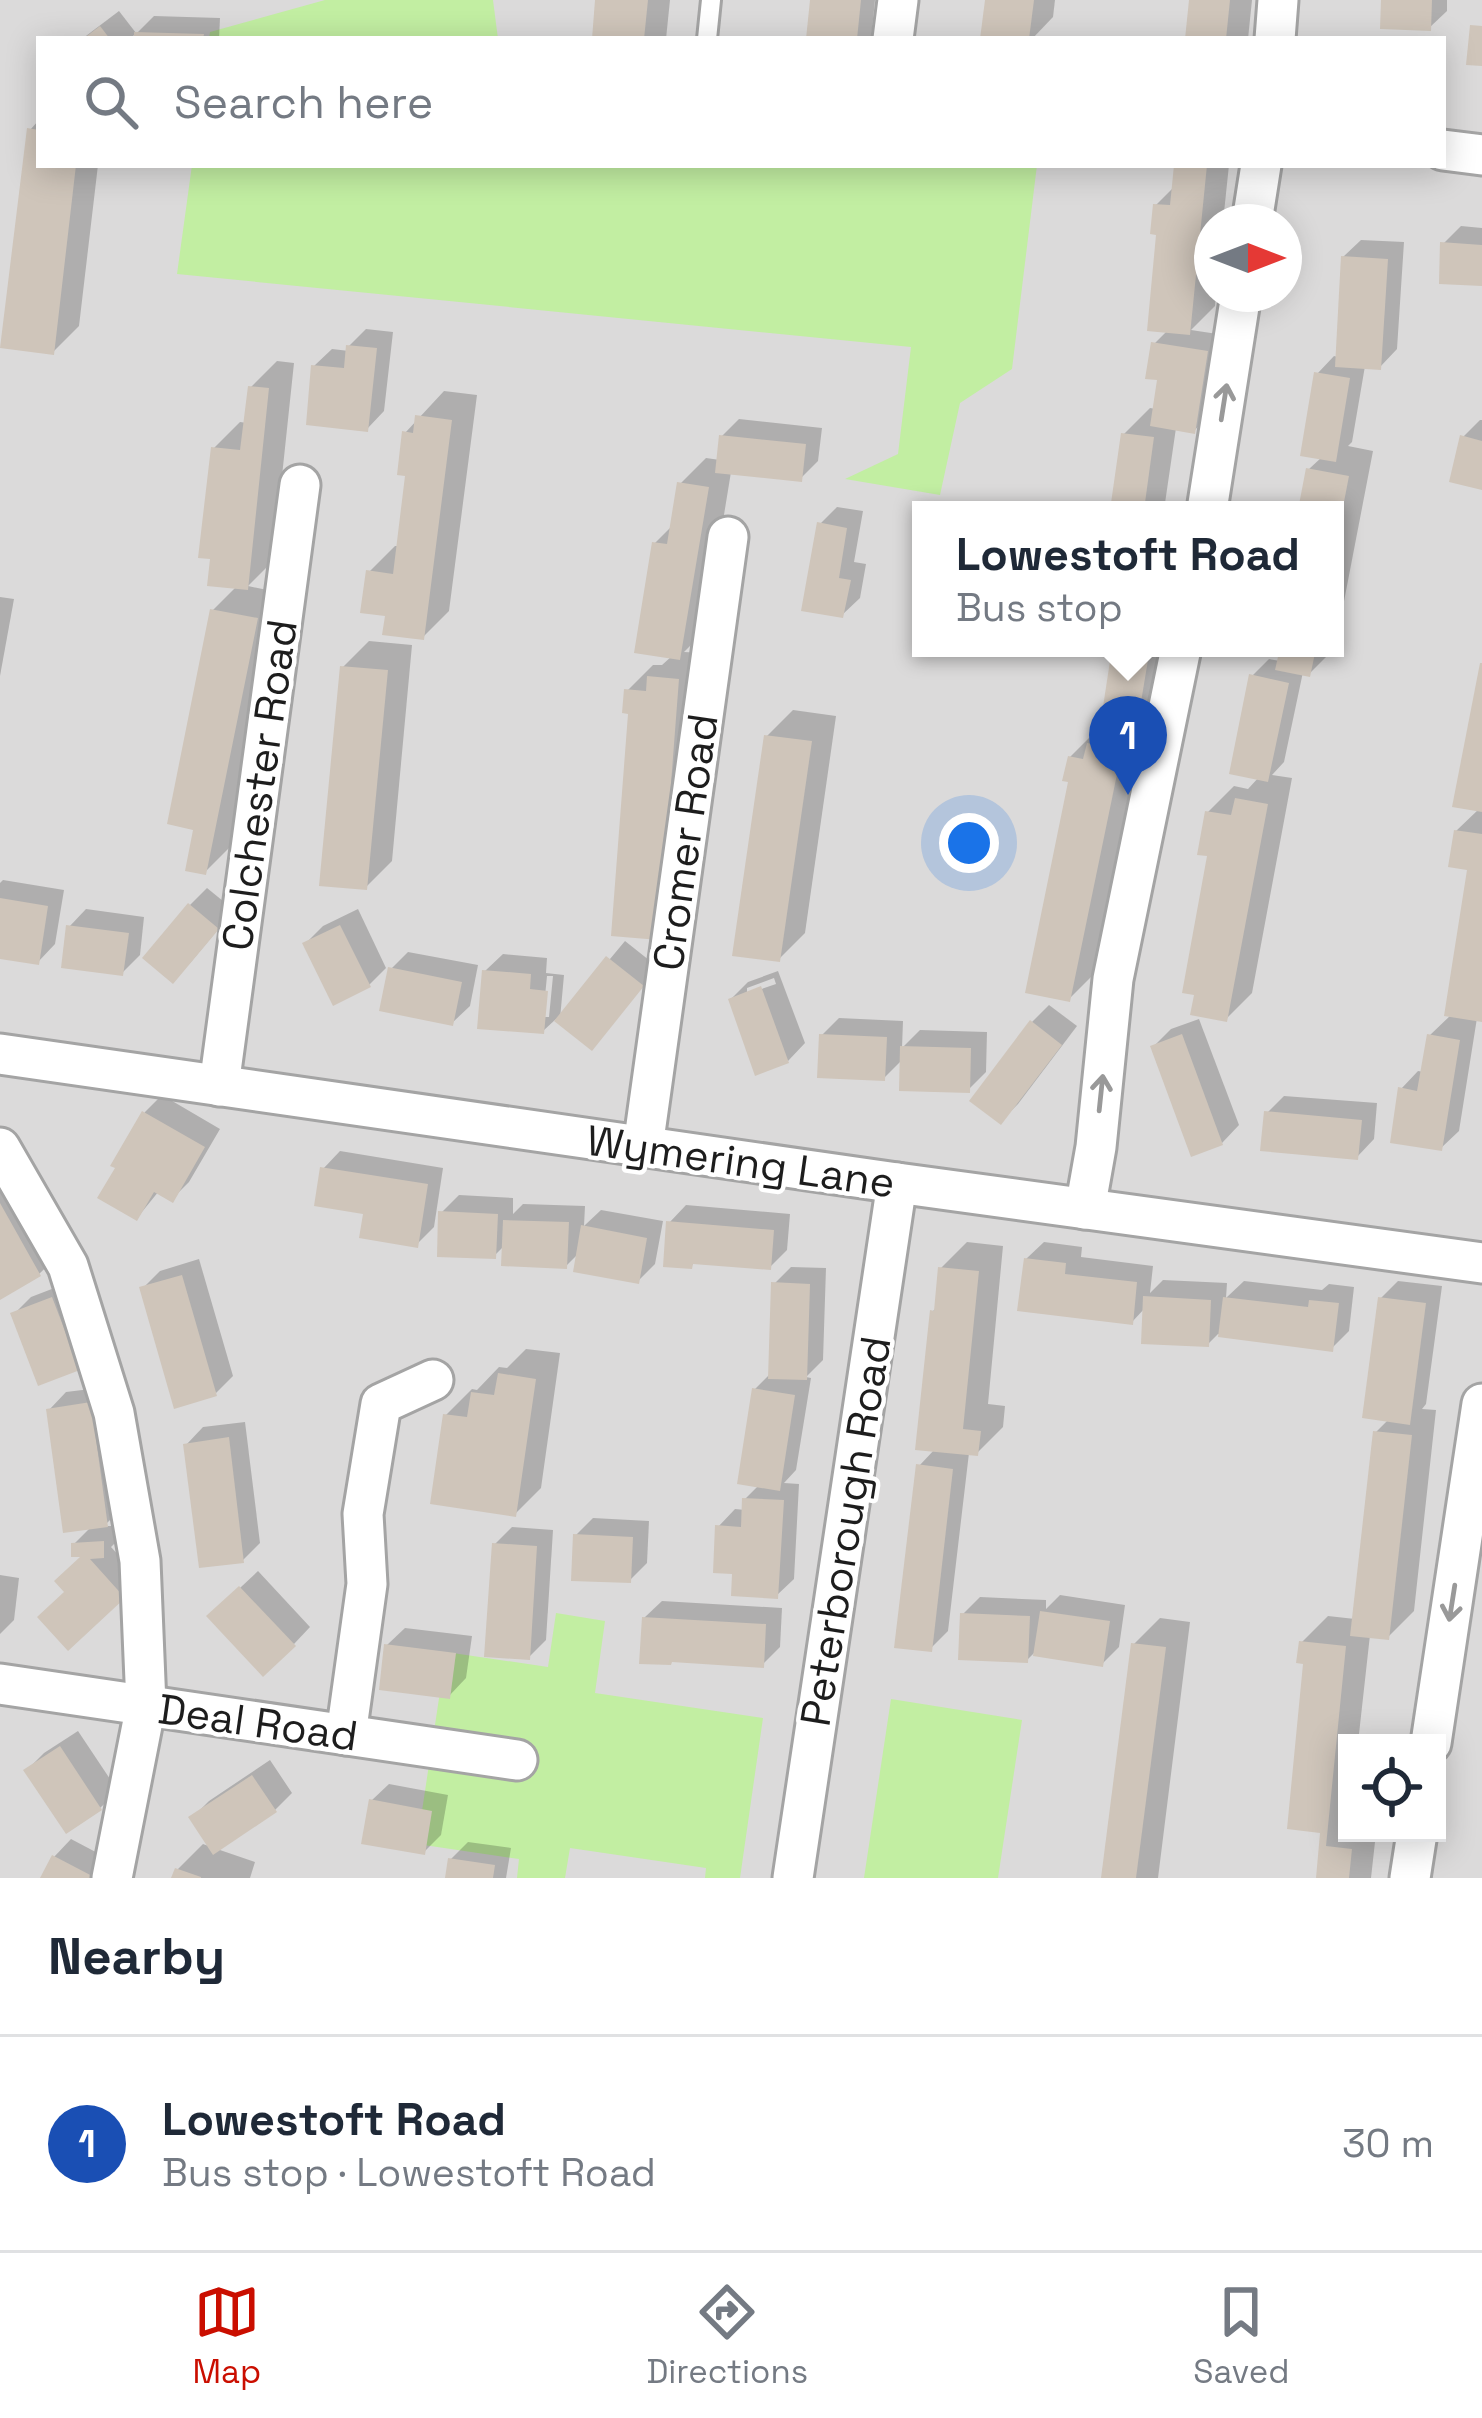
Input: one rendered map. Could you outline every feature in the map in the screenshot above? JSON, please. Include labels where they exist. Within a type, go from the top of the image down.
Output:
[{"type":"street","points":[[893,36],[898,0]]},
{"type":"street","points":[[1275,36],[1278,0]]},
{"type":"street","points":[[1446,150],[1482,155]]},
{"type":"street","points":[[1255,204],[1261,168]]},
{"type":"street","points":[[1208,501],[1238,312]]},
{"type":"street","name":"Colchester Road","points":[[219,1086],[300,484]]},
{"type":"street","name":"Cromer Road","points":[[643,1147],[728,537]]},
{"type":"street","points":[[1085,1209],[1113,979],[1179,657]]},
{"type":"street","name":"Wymering Lane","points":[[0,1054],[1482,1263]]},
{"type":"street","points":[[0,1148],[68,1266],[113,1413],[140,1561],[146,1705],[112,1878]]},
{"type":"street","name":"Peterborough Road","points":[[793,1878],[897,1184]]},
{"type":"street","points":[[346,1735],[367,1584],[363,1514],[381,1405],[433,1380]]},
{"type":"street","points":[[1432,1734],[1482,1404]]},
{"type":"street","name":"Deal Road","points":[[0,1684],[517,1760]]},
{"type":"street","points":[[1410,1878],[1416,1842]]},
{"type":"lane","points":[[707,36],[711,0]]},
{"type":"shaded area","points":[[0,0],[1482,0],[1482,1878],[0,1878]]},
{"type":"green space","points":[[325,0],[493,0],[498,36],[209,36],[210,32]]},
{"type":"green space","points":[[192,168],[1037,168],[1012,369],[960,403],[940,495],[845,479],[898,454],[911,347],[177,274]]},
{"type":"green space","points":[[556,1613],[605,1621],[595,1693],[763,1718],[740,1878],[705,1878],[706,1868],[570,1848],[565,1878],[517,1878],[519,1859],[417,1844],[446,1652],[548,1667]]},
{"type":"green space","points":[[891,1699],[1022,1720],[998,1878],[864,1878]]},
{"type":"building","points":[[595,0],[648,0],[644,36],[592,36]]},
{"type":"building","points":[[810,0],[861,0],[857,36],[806,36]]},
{"type":"building","points":[[985,0],[1034,0],[1029,36],[980,36]]},
{"type":"building","points":[[1189,0],[1230,0],[1226,36],[1185,36]]},
{"type":"building","points":[[1381,0],[1432,0],[1431,31],[1380,29]]},
{"type":"building","points":[[1470,25],[1482,26],[1482,66],[1466,65]]},
{"type":"building","points":[[100,26],[108,36],[87,36]]},
{"type":"building","points":[[134,32],[204,34],[204,36],[134,36]]},
{"type":"building","points":[[27,128],[36,130],[36,168],[76,168],[54,355],[0,348]]},
{"type":"building","points":[[1174,168],[1207,168],[1203,204],[1194,204],[1190,335],[1147,331],[1156,235],[1150,234],[1153,204],[1170,205]]},
{"type":"building","points":[[1440,242],[1482,245],[1482,286],[1439,284]]},
{"type":"building","points":[[1341,256],[1388,259],[1381,370],[1335,367]]},
{"type":"building","points":[[1151,342],[1208,351],[1195,434],[1150,426],[1157,380],[1145,379]]},
{"type":"building","points":[[346,345],[377,348],[368,432],[306,425],[311,365],[344,368]]},
{"type":"building","points":[[1314,372],[1350,378],[1336,462],[1300,456]]},
{"type":"building","points":[[248,386],[269,388],[248,590],[207,586],[210,559],[198,558],[211,447],[240,450]]},
{"type":"building","points":[[415,415],[452,420],[424,640],[382,635],[385,616],[360,613],[366,570],[393,574],[405,476],[397,475],[402,431],[413,433]]},
{"type":"building","points":[[1121,433],[1154,437],[1145,501],[1111,501]]},
{"type":"building","points":[[719,435],[806,444],[802,482],[715,473]]},
{"type":"building","points":[[1460,435],[1482,441],[1482,490],[1449,482]]},
{"type":"building","points":[[1306,468],[1349,476],[1344,502],[1300,501]]},
{"type":"building","points":[[677,482],[709,487],[680,660],[634,653],[652,542],[667,544]]},
{"type":"building","points":[[817,522],[847,528],[839,578],[851,580],[843,618],[801,611]]},
{"type":"building","points":[[210,609],[258,618],[206,875],[185,871],[193,830],[167,824]]},
{"type":"building","points":[[1111,657],[1148,657],[1135,738],[1099,733]]},
{"type":"building","points":[[1278,657],[1314,657],[1310,677],[1275,670]]},
{"type":"building","points":[[1482,663],[1482,812],[1452,807]]},
{"type":"building","points":[[340,666],[388,670],[367,890],[319,886]]},
{"type":"building","points":[[1249,674],[1289,683],[1268,782],[1229,774]]},
{"type":"building","points":[[647,676],[679,679],[659,940],[611,936],[628,714],[622,713],[624,689],[646,691]]},
{"type":"building","points":[[764,735],[812,741],[780,962],[732,956]]},
{"type":"building","points":[[1087,743],[1122,750],[1070,1002],[1025,993],[1068,782],[1062,781],[1068,756],[1083,759]]},
{"type":"building","points":[[1235,798],[1268,804],[1227,1022],[1190,1015],[1194,995],[1182,993],[1207,856],[1197,855],[1205,811],[1231,815]]},
{"type":"building","points":[[1454,830],[1482,834],[1482,1022],[1444,1016],[1467,870],[1448,867]]},
{"type":"building","points":[[0,898],[48,906],[39,965],[0,959]]},
{"type":"building","points":[[188,903],[219,929],[173,984],[142,958]]},
{"type":"building","points":[[66,925],[129,933],[123,976],[61,968]]},
{"type":"building","points":[[340,925],[371,987],[333,1006],[302,943]]},
{"type":"building","points":[[606,956],[644,986],[592,1051],[554,1021]]},
{"type":"building","points":[[388,967],[462,982],[453,1026],[379,1011]]},
{"type":"building","points":[[482,970],[531,974],[530,989],[548,991],[544,1034],[477,1029]]},
{"type":"building","points":[[761,986],[789,1063],[755,1076],[728,999]]},
{"type":"building","points":[[1030,1020],[1062,1045],[1001,1125],[969,1101]]},
{"type":"building","points":[[819,1034],[887,1037],[885,1081],[817,1078]]},
{"type":"building","points":[[1182,1034],[1223,1145],[1191,1157],[1150,1046]]},
{"type":"building","points":[[1427,1034],[1460,1040],[1442,1151],[1390,1143],[1398,1087],[1417,1091]]},
{"type":"building","points":[[900,1046],[971,1048],[970,1093],[899,1091]]},
{"type":"building","points":[[142,1111],[205,1147],[173,1203],[154,1192],[137,1221],[97,1198]]},
{"type":"building","points":[[1264,1111],[1362,1120],[1358,1160],[1260,1151]]},
{"type":"building","points":[[320,1167],[428,1184],[418,1248],[359,1238],[363,1214],[314,1206]]},
{"type":"building","points":[[0,1203],[41,1276],[0,1300]]},
{"type":"building","points":[[438,1211],[498,1214],[496,1259],[437,1257]]},
{"type":"building","points":[[503,1220],[569,1222],[567,1269],[501,1266]]},
{"type":"building","points":[[666,1221],[774,1230],[771,1270],[693,1264],[692,1269],[663,1267]]},
{"type":"building","points":[[581,1225],[647,1238],[639,1284],[573,1272]]},
{"type":"building","points":[[1024,1258],[1066,1263],[1065,1274],[1137,1282],[1133,1325],[1017,1311]]},
{"type":"building","points":[[938,1267],[979,1271],[963,1429],[981,1431],[978,1456],[915,1450]]},
{"type":"building","points":[[182,1275],[217,1396],[174,1409],[139,1287]]},
{"type":"building","points":[[771,1282],[810,1284],[807,1380],[768,1379]]},
{"type":"building","points":[[1143,1296],[1211,1300],[1209,1347],[1141,1344]]},
{"type":"building","points":[[52,1297],[80,1370],[38,1386],[10,1313]]},
{"type":"building","points":[[1223,1297],[1308,1307],[1309,1300],[1339,1303],[1333,1352],[1218,1337]]},
{"type":"building","points":[[1378,1297],[1426,1303],[1410,1425],[1362,1418]]},
{"type":"building","points":[[498,1373],[536,1379],[516,1517],[430,1504],[443,1414],[467,1417],[471,1392],[494,1395]]},
{"type":"building","points":[[752,1388],[795,1395],[780,1491],[737,1484]]},
{"type":"building","points":[[91,1402],[108,1527],[63,1533],[46,1409]]},
{"type":"building","points":[[1373,1431],[1412,1435],[1389,1640],[1350,1636]]},
{"type":"building","points":[[229,1437],[244,1563],[199,1568],[183,1444]]},
{"type":"building","points":[[916,1464],[953,1469],[932,1652],[894,1648]]},
{"type":"building","points":[[742,1498],[784,1500],[778,1599],[731,1596],[732,1574],[713,1573],[715,1525],[741,1527]]},
{"type":"building","points":[[573,1534],[633,1537],[631,1583],[571,1581]]},
{"type":"building","points":[[104,1541],[104,1558],[90,1559],[125,1598],[68,1651],[37,1617],[64,1592],[54,1581],[80,1557],[71,1557],[71,1543]]},
{"type":"building","points":[[492,1543],[537,1546],[530,1660],[484,1657]]},
{"type":"building","points":[[239,1586],[296,1646],[263,1677],[206,1616]]},
{"type":"building","points":[[1040,1611],[1110,1621],[1103,1667],[1033,1656]]},
{"type":"building","points":[[960,1613],[1030,1616],[1028,1663],[958,1660]]},
{"type":"building","points":[[642,1617],[766,1624],[764,1668],[639,1664]]},
{"type":"building","points":[[1299,1641],[1346,1646],[1326,1846],[1352,1849],[1349,1878],[1316,1878],[1320,1833],[1287,1829],[1303,1664],[1296,1663]]},
{"type":"building","points":[[1131,1643],[1166,1647],[1136,1878],[1101,1878]]},
{"type":"building","points":[[384,1644],[456,1653],[450,1699],[379,1690]]},
{"type":"building","points":[[60,1746],[102,1810],[66,1834],[23,1770]]},
{"type":"building","points":[[252,1775],[277,1812],[213,1855],[188,1817]]},
{"type":"building","points":[[369,1799],[432,1811],[425,1855],[361,1844]]},
{"type":"building","points":[[52,1855],[96,1878],[40,1878]]},
{"type":"building","points":[[448,1858],[495,1865],[493,1878],[445,1878]]},
{"type":"building","points":[[175,1868],[201,1877],[201,1878],[171,1878]]},
{"type":"place","name":"Lowestoft Road","points":[[1128,795]]}]
